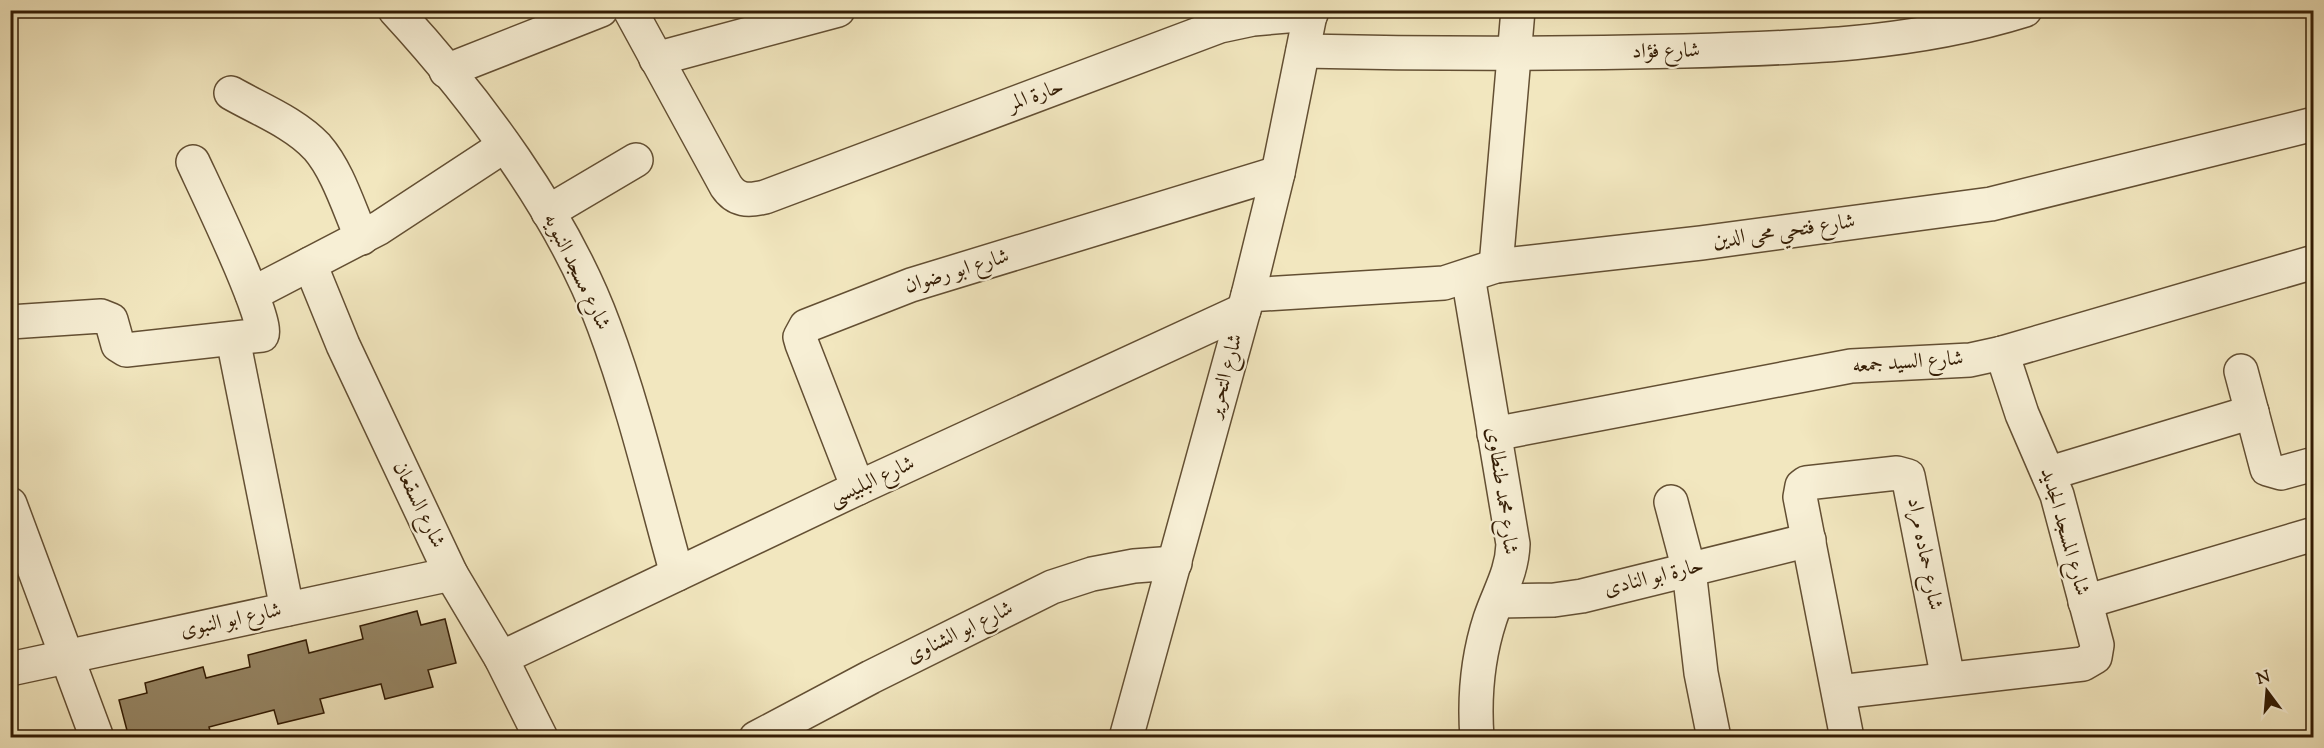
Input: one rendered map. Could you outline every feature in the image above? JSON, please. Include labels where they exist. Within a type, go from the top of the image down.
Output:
[{"type":"street","name":"شارع مسجد النبويه","points":[[395,10],[504,146],[548,212],[574,258],[604,326],[677,574]]},
{"type":"street","points":[[446,71],[601,10]]},
{"type":"street","points":[[630,10],[656,58],[838,10]]},
{"type":"street","name":"شارع محمد طنطاوى","points":[[1477,738],[1479,664],[1484,639],[1511,569],[1513,544],[1494,434],[1482,271],[1515,55],[1518,10]]},
{"type":"street","name":"شارع فؤاد","points":[[1302,51],[1515,55],[1822,48],[1907,38],[1990,21],[2025,10]]},
{"type":"street","name":"حارة المر","points":[[656,58],[731,193],[748,200],[765,197],[1220,26],[1253,19],[1311,12]]},
{"type":"street","name":"شارع التحرير","points":[[1126,738],[1246,302],[1278,173],[1311,12]]},
{"type":"street","points":[[231,93],[302,133],[318,148],[329,166],[362,238]]},
{"type":"street","name":"شارع فتحي محى الدين","points":[[1246,302],[1444,283],[1482,271],[1990,204],[2313,124]]},
{"type":"street","points":[[252,294],[362,238],[443,189],[504,146]]},
{"type":"street","points":[[548,212],[636,160]]},
{"type":"street","points":[[10,322],[101,316],[111,320],[118,345],[126,350],[246,338],[264,328],[252,294],[193,162]]},
{"type":"street","name":"شارع ابو رضوان","points":[[858,488],[801,344],[800,338],[806,326],[911,285],[1278,173]]},
{"type":"street","name":"شارع السيد جمعه","points":[[1494,434],[1851,366],[1970,360],[2002,353],[2313,262]]},
{"type":"street","name":"شارع السقعان","points":[[310,264],[347,356],[452,574],[501,658],[541,738]]},
{"type":"street","name":"شارع البلبيسى","points":[[501,658],[1246,302]]},
{"type":"street","points":[[246,338],[287,609]]},
{"type":"street","name":"شارع المسجد الجديد","points":[[1948,679],[2083,664],[2095,657],[2097,645],[2064,516],[2050,473],[2022,414],[2002,353]]},
{"type":"street","points":[[2241,371],[2267,469],[2281,474],[2313,464]]},
{"type":"street","points":[[2050,473],[2252,412]]},
{"type":"street","name":"شارع حماده مراد","points":[[1809,540],[1800,497],[1802,486],[1806,483],[1898,473],[1908,476],[1948,679]]},
{"type":"street","points":[[1671,502],[1689,570],[1701,674],[1714,738]]},
{"type":"street","points":[[10,504],[97,738]]},
{"type":"street","points":[[2085,602],[2313,534]]},
{"type":"street","points":[[1809,540],[1847,738]]},
{"type":"street","name":"حارة ابو النادى","points":[[1498,601],[1554,600],[1809,540]]},
{"type":"street","name":"شارع ابو الشناوى","points":[[756,738],[831,697],[1052,587],[1103,572],[1134,566],[1175,563]]},
{"type":"street","name":"شارع ابو النبوى","points":[[10,669],[452,574]]},
{"type":"street","points":[[1839,692],[1948,679]]},
{"type":"building","points":[[417,611],[421,625],[445,619],[456,663],[428,670],[433,687],[385,699],[381,684],[320,699],[324,713],[278,724],[274,710],[209,727],[212,738],[129,738],[119,700],[147,693],[145,683],[203,667],[206,678],[250,667],[248,655],[306,640],[309,653],[363,639],[360,626]]}]
